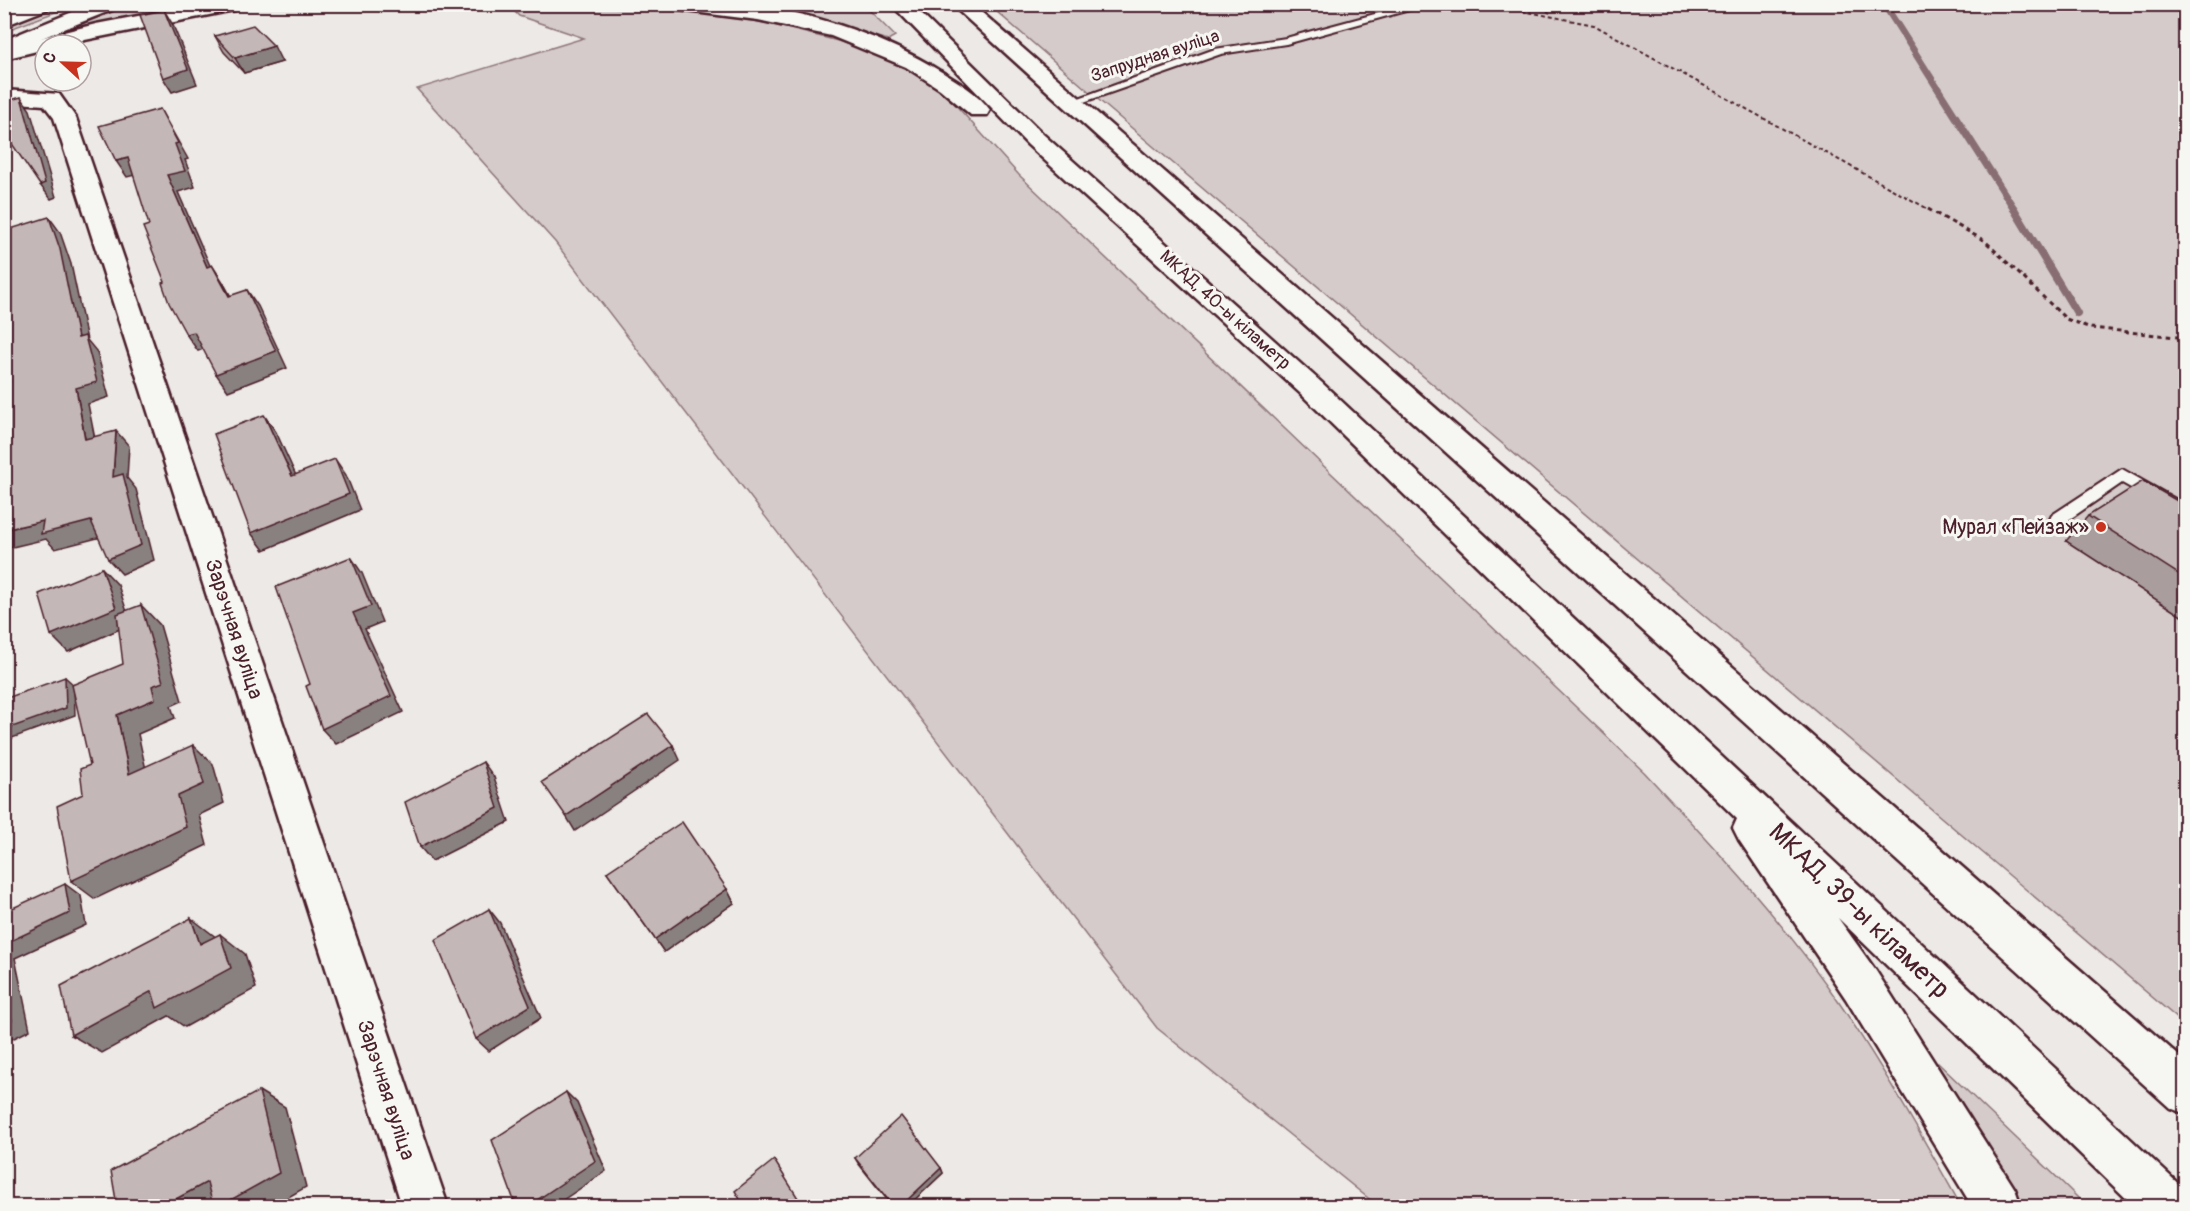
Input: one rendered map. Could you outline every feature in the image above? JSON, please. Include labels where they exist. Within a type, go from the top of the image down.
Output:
[{"type":"main road","points":[[4,13],[24,4]]},
{"type":"main road","points":[[4,20],[43,4]]},
{"type":"main road","points":[[4,47],[110,4]]},
{"type":"main road","points":[[4,53],[96,30],[234,4]]},
{"type":"main road","points":[[678,4],[778,18],[843,34],[909,61],[939,77],[985,115],[1036,140]]},
{"type":"main road","name":"МКАД, 40-ы кіламетр","points":[[900,4],[1036,140],[1311,388],[1550,615]]},
{"type":"main road","points":[[960,4],[2186,1092]]},
{"type":"main road","name":"Зарэчная вуліца","points":[[4,96],[51,99],[65,118],[425,1206]]},
{"type":"main road","name":"МКАД, 39-ы кіламетр","points":[[1550,615],[2167,1206]]},
{"type":"main road","points":[[1710,768],[1861,985],[1998,1206]]},
{"type":"lane","name":"Запрудная вуліца","points":[[1071,103],[1219,51],[1286,41],[1426,4]]},
{"type":"lane","points":[[2058,519],[2122,475],[2186,513]]},
{"type":"path","points":[[1488,4],[1554,15],[1594,25],[1634,45],[1985,241],[2066,319],[2091,328],[2186,338]]},
{"type":"path","points":[[1534,4],[1554,15]]},
{"type":"shaded area","points":[[560,4],[691,12],[766,23],[838,41],[904,64],[955,96],[953,102],[1019,175],[1644,772],[1721,856],[1771,913],[1840,1004],[1918,1129],[1961,1206],[1378,1206],[1157,1028],[555,242],[417,89],[584,38],[519,16],[508,5]]},
{"type":"shaded area","points":[[55,5],[74,5],[5,31],[5,24]]},
{"type":"shaded area","points":[[130,5],[200,5],[72,33],[59,33]]},
{"type":"shaded area","points":[[738,5],[864,5],[895,36],[888,40],[825,23]]},
{"type":"shaded area","points":[[989,5],[2185,5],[2185,1025],[1093,95]]},
{"type":"shaded area","points":[[1938,1063],[2086,1206],[2018,1206],[1929,1064]]},
{"type":"building","points":[[164,10],[188,69],[163,78],[140,15]]},
{"type":"building","points":[[253,25],[274,46],[235,58],[215,36]]},
{"type":"building","points":[[21,97],[45,183],[40,185],[4,132],[4,102]]},
{"type":"building","points":[[160,109],[178,143],[175,144],[185,171],[167,175],[207,267],[212,265],[229,296],[247,290],[276,351],[216,374],[194,332],[186,334],[169,303],[162,283],[165,282],[143,227],[149,225],[128,158],[116,161],[99,126]]},
{"type":"building","points":[[49,217],[60,249],[78,338],[85,336],[97,382],[76,388],[85,439],[116,431],[113,477],[123,474],[141,545],[108,559],[91,521],[41,534],[43,521],[4,530],[4,383],[10,382],[4,355],[4,231]]},
{"type":"building","points":[[264,415],[292,476],[335,459],[349,494],[251,533],[214,434]]},
{"type":"building","points":[[2143,481],[2186,506],[2186,579],[2088,516]]},
{"type":"building","points":[[351,557],[371,606],[353,613],[391,696],[322,729],[306,686],[310,684],[276,587]]},
{"type":"building","points":[[102,568],[116,608],[51,635],[39,594]]},
{"type":"building","points":[[141,605],[163,682],[152,686],[155,699],[117,715],[129,774],[193,745],[204,784],[178,796],[186,827],[71,881],[57,806],[83,794],[80,769],[90,765],[72,685],[123,664],[117,614]]},
{"type":"building","points":[[65,677],[66,708],[4,730],[4,699]]},
{"type":"building","points":[[648,714],[673,745],[566,816],[542,782]]},
{"type":"building","points":[[483,762],[498,808],[420,847],[405,802]]},
{"type":"building","points":[[682,822],[727,889],[655,939],[607,872]]},
{"type":"building","points":[[65,884],[70,913],[4,944],[4,912]]},
{"type":"building","points":[[489,909],[530,1006],[476,1039],[435,940]]},
{"type":"building","points":[[191,918],[200,944],[220,934],[231,968],[157,1008],[152,991],[71,1035],[61,986]]},
{"type":"building","points":[[4,985],[12,1020],[4,1023]]},
{"type":"building","points":[[259,1091],[279,1173],[220,1206],[213,1206],[207,1182],[163,1206],[117,1206],[111,1171]]},
{"type":"building","points":[[566,1092],[595,1161],[528,1206],[516,1206],[492,1140]]},
{"type":"building","points":[[901,1116],[941,1168],[901,1206],[893,1206],[855,1158]]},
{"type":"building","points":[[774,1160],[803,1206],[744,1206],[735,1191]]},
{"type":"waterway","points":[[1884,4],[2015,210]]},
{"type":"waterway","points":[[2014,209],[2077,313]]},
{"type":"place","name":"Мурал «Пейзаж»","points":[[2101,527]]}]
